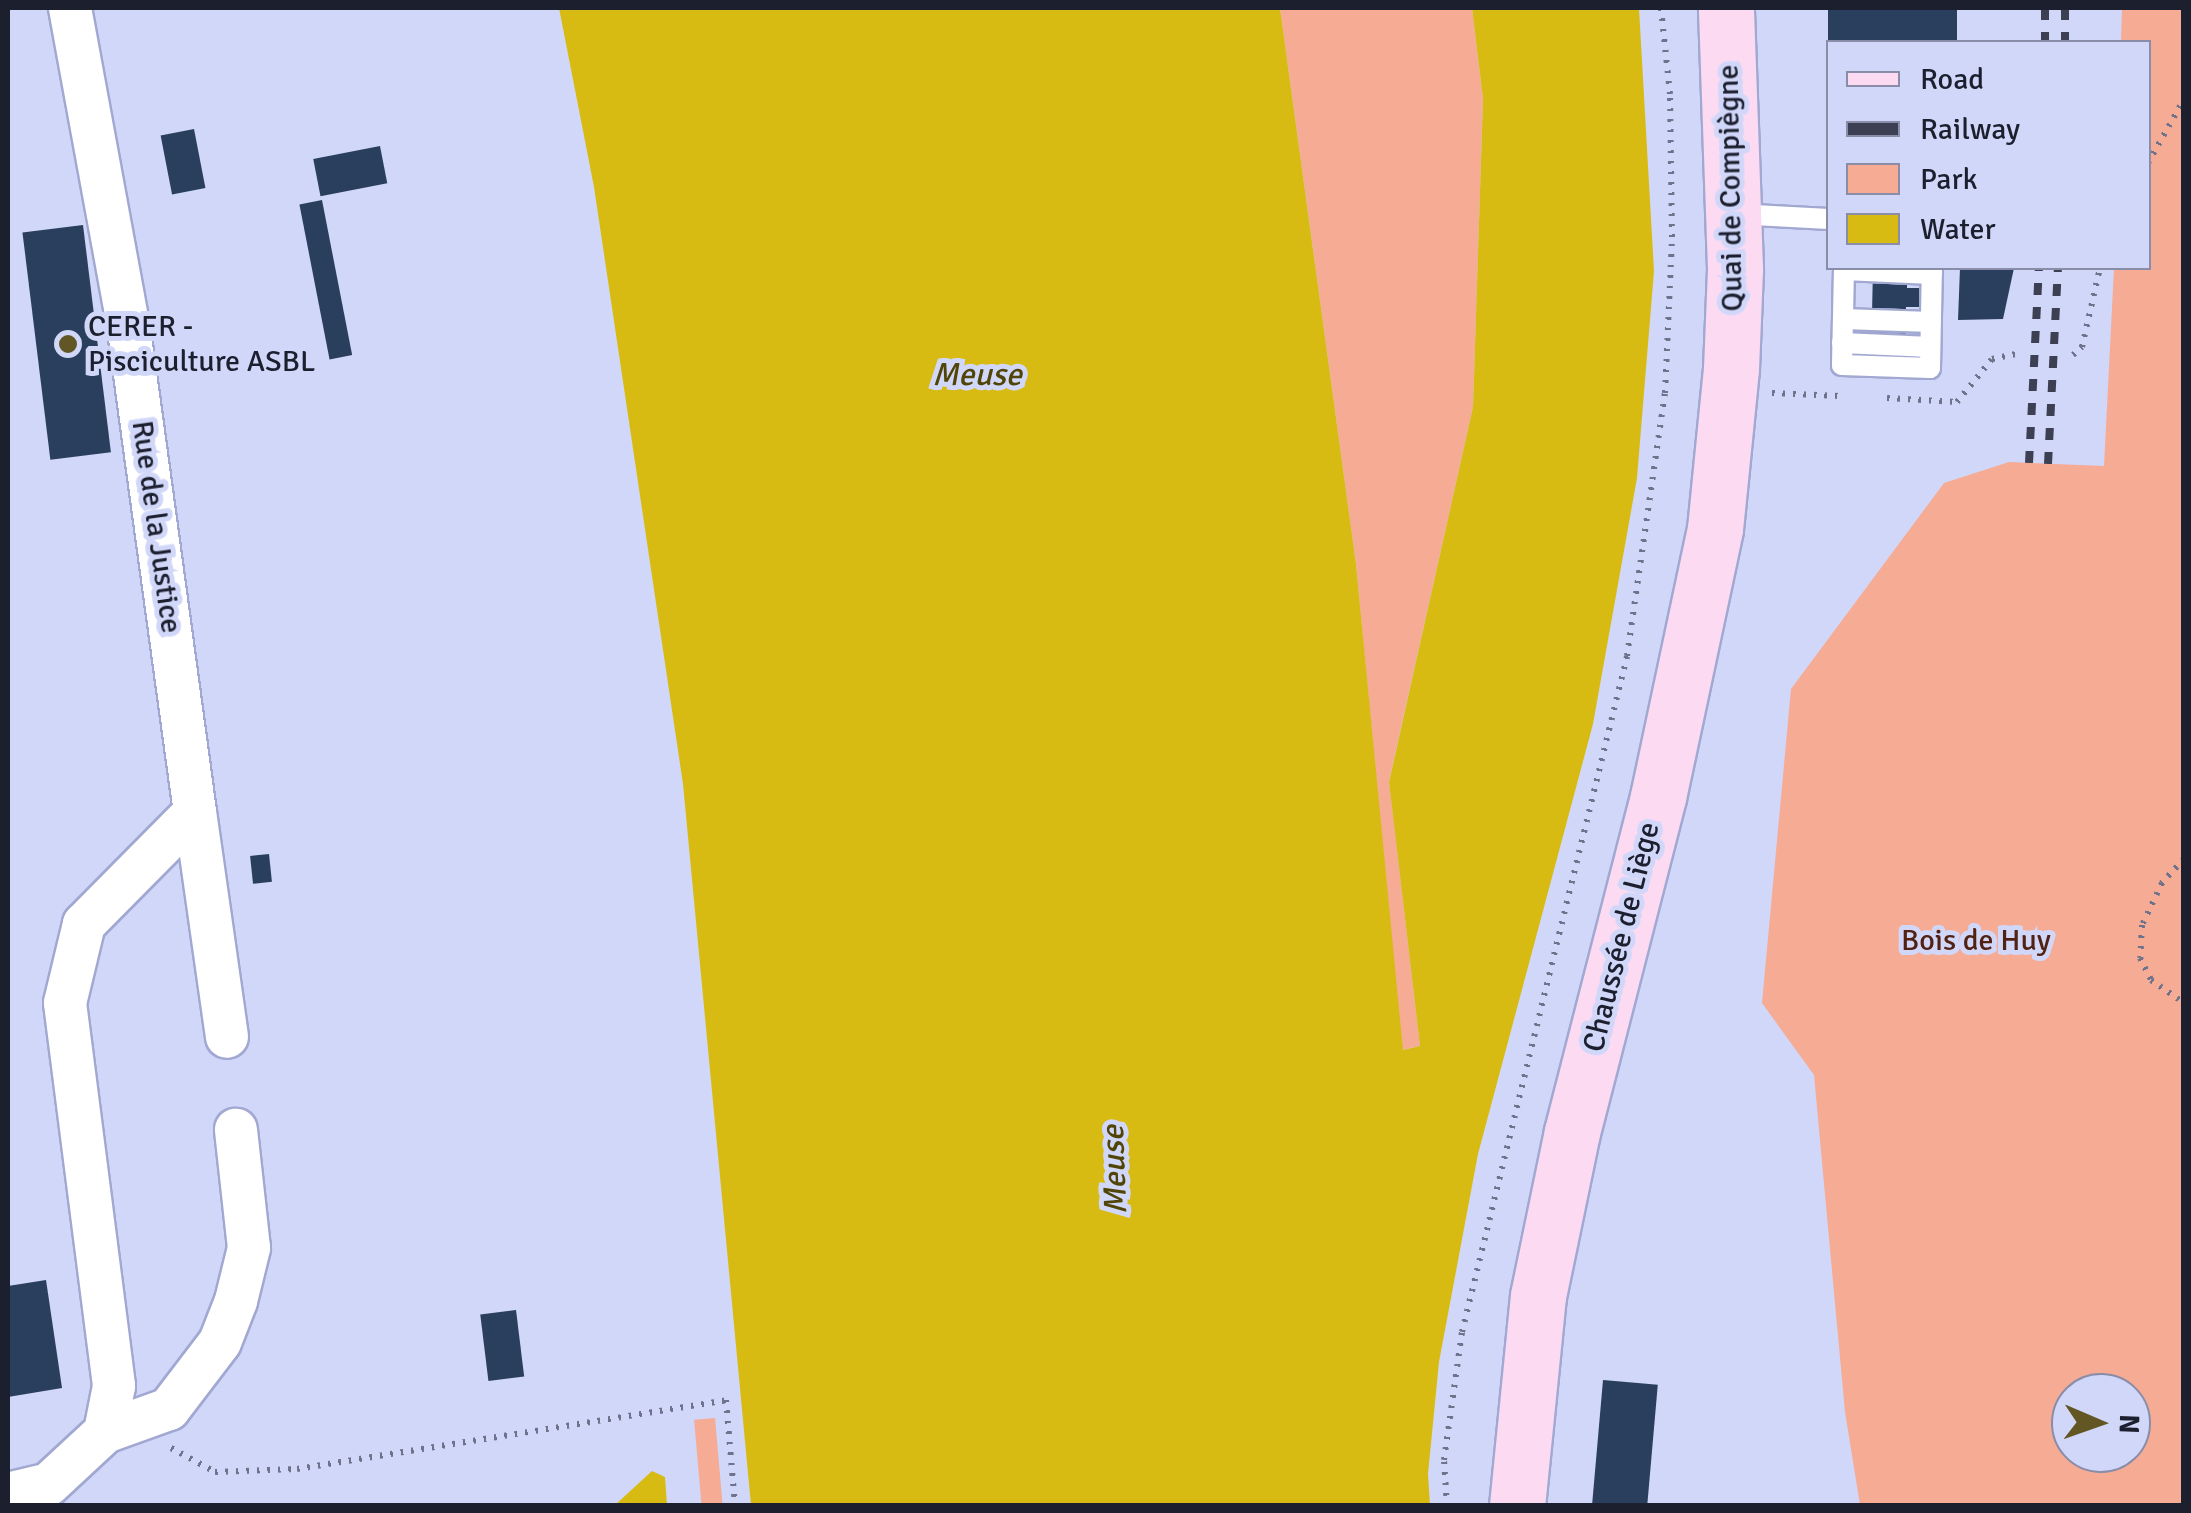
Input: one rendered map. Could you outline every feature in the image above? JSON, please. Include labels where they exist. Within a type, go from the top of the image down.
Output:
[{"type":"main road","name":"Quai de Compiègne","points":[[1726,8],[1734,214],[1731,369]]},
{"type":"main road","name":"Chaussée de Liège","points":[[1518,1506],[1538,1296],[1572,1132],[1658,797],[1714,530],[1731,369]]},
{"type":"street","name":"Rue de la Justice","points":[[70,8],[128,324],[226,1037]]},
{"type":"street","points":[[105,1432],[114,1386],[65,1003],[84,924],[194,812]]},
{"type":"street","points":[[8,1494],[49,1484],[105,1432],[170,1409],[220,1342],[236,1301],[248,1248],[236,1130]]},
{"type":"lane","points":[[1734,214],[1826,219]]},
{"type":"lane","points":[[1844,270],[1842,365],[1930,368],[1932,271],[1888,270]]},
{"type":"lane","points":[[1842,319],[1931,322]]},
{"type":"path","points":[[1446,1506],[1444,1460],[1462,1332],[1627,656],[1666,394],[1672,219],[1670,94],[1662,8]]},
{"type":"path","points":[[2151,159],[2184,99]]},
{"type":"path","points":[[2074,355],[2082,347],[2100,270]]},
{"type":"path","points":[[2184,858],[2162,883],[2142,925],[2140,958],[2152,980],[2184,1003]]},
{"type":"path","points":[[105,1432],[161,1442],[215,1472],[267,1471],[726,1400],[736,1506]]},
{"type":"green space","points":[[1280,8],[1472,8],[1483,99],[1473,407],[1389,781],[1420,1046],[1402,1050],[1356,564]]},
{"type":"green space","name":"Bois de Huy","points":[[2122,8],[2184,8],[2183,1505],[1860,1505],[1845,1412],[1814,1075],[1762,1003],[1791,689],[1944,483],[2009,462],[2104,466],[2114,270],[2151,270],[2151,40],[2121,40]]},
{"type":"green space","points":[[715,1418],[723,1505],[702,1506],[694,1420]]},
{"type":"water","name":"Meuse","points":[[559,8],[1280,8],[1356,564],[1403,1050],[1420,1046],[1389,782],[1473,407],[1483,99],[1472,8],[1639,8],[1654,271],[1637,478],[1593,724],[1478,1154],[1439,1362],[1428,1474],[1430,1505],[751,1505],[683,784],[594,187]]},
{"type":"water","points":[[652,1471],[665,1477],[667,1505],[615,1505]]},
{"type":"building","points":[[1828,8],[1957,8],[1957,40],[1828,40]]},
{"type":"building","points":[[194,129],[205,188],[172,194],[161,135]]},
{"type":"building","points":[[380,146],[387,183],[321,196],[313,159]]},
{"type":"building","points":[[322,200],[352,355],[330,359],[299,204]]},
{"type":"building","name":"CERER - Pisciculture ASBL","points":[[83,225],[111,452],[50,460],[22,232]]},
{"type":"building","points":[[1873,270],[1907,270],[1907,288],[1919,288],[1919,307],[1906,307],[1905,359],[1871,359]]},
{"type":"building","points":[[1960,270],[2014,270],[2003,319],[1958,320]]},
{"type":"building","points":[[269,854],[272,882],[253,884],[250,856]]},
{"type":"building","points":[[46,1280],[62,1388],[8,1397],[8,1286]]},
{"type":"building","points":[[516,1310],[524,1377],[488,1381],[480,1314]]},
{"type":"building","points":[[1603,1380],[1658,1385],[1647,1506],[1592,1506]]},
{"type":"railway","points":[[2045,8],[2045,40]]},
{"type":"railway","points":[[2065,8],[2065,40]]},
{"type":"railway","points":[[2029,463],[2039,270]]},
{"type":"railway","points":[[2048,464],[2058,270]]},
{"type":"place","name":"CERER - Pisciculture ASBL","points":[[68,344]]}]
